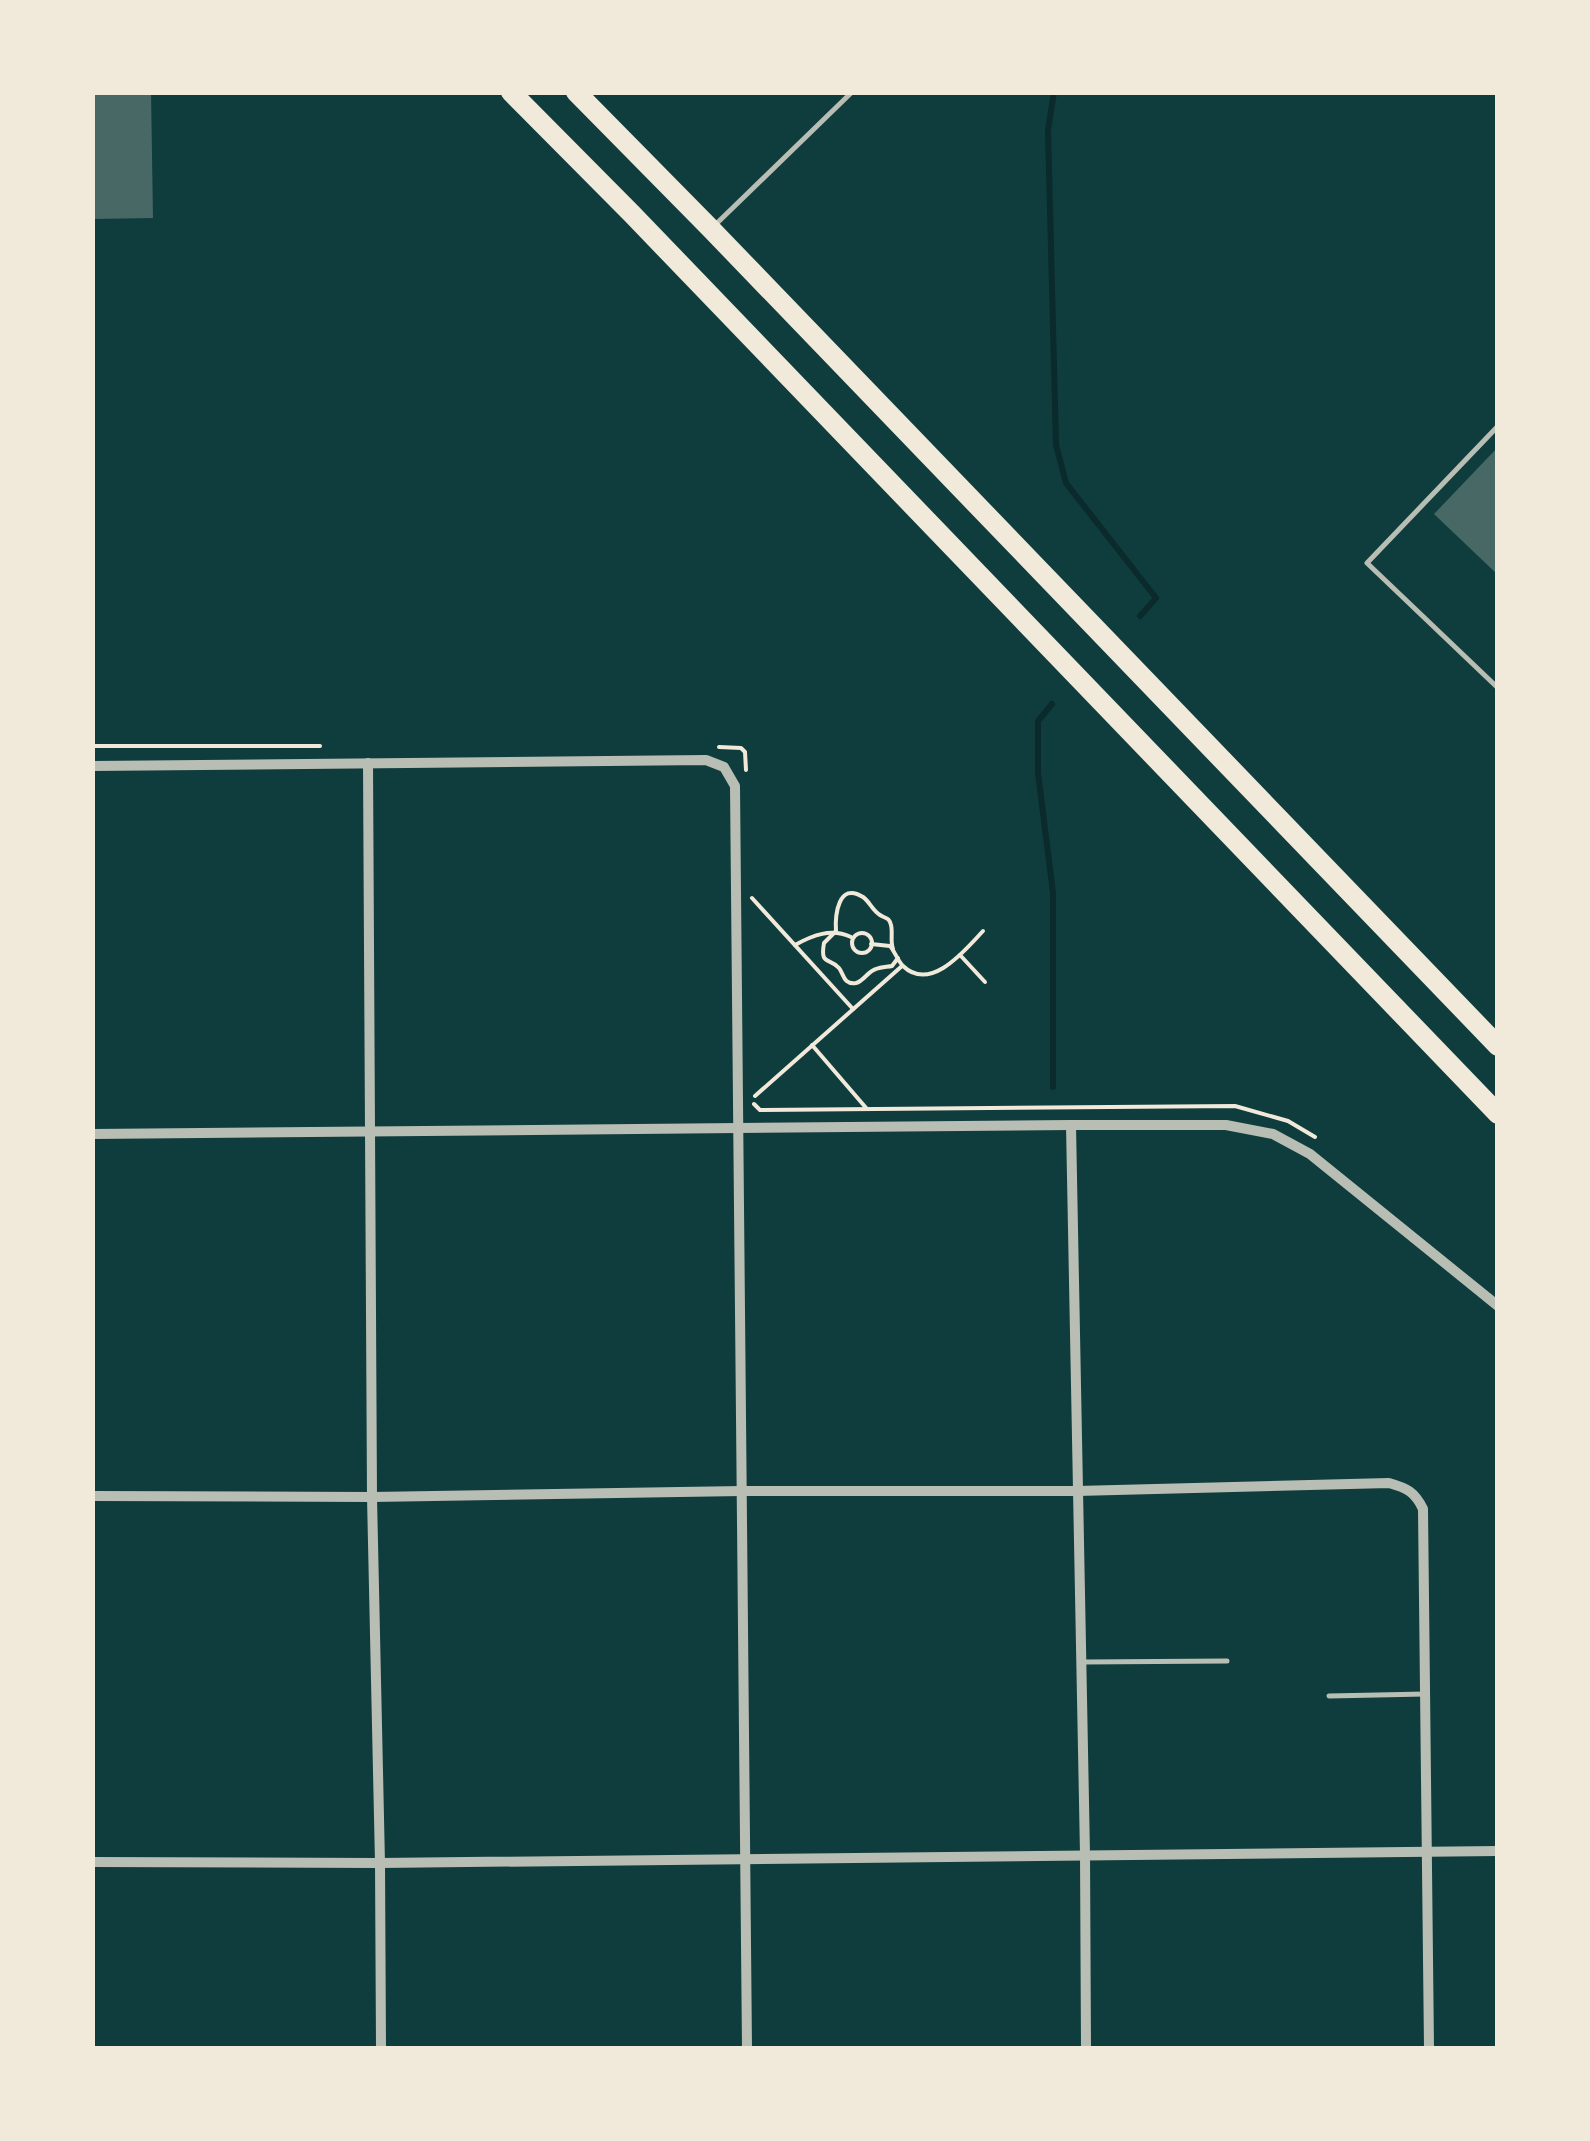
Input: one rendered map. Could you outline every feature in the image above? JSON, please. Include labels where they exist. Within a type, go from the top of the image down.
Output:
[{"type":"highway","points":[[511,92],[1498,1114]]},
{"type":"highway","points":[[576,92],[1498,1046]]},
{"type":"street","points":[[92,766],[706,760],[724,767],[734,786],[747,2048]]},
{"type":"street","points":[[368,763],[372,1497],[381,2048]]},
{"type":"street","points":[[1071,1125],[1086,2048]]},
{"type":"street","points":[[92,1134],[1226,1125],[1272,1134],[1310,1154],[1498,1306]]},
{"type":"street","points":[[92,1496],[372,1497],[1389,1484],[1406,1488],[1417,1496],[1423,1509],[1429,2048]]},
{"type":"street","points":[[92,1862],[380,1863],[1498,1851]]},
{"type":"lane","points":[[711,229],[852,92]]},
{"type":"lane","points":[[1498,426],[1366,563],[1498,688]]},
{"type":"lane","points":[[1081,1662],[1226,1662]]},
{"type":"lane","points":[[1329,1696],[1425,1694]]},
{"type":"path","points":[[92,746],[333,746]]},
{"type":"path","points":[[702,746],[741,748],[745,752],[746,773]]},
{"type":"path","points":[[748,912],[748,893],[854,1009]]},
{"type":"path","points":[[836,932],[839,902],[849,894],[859,894],[891,924],[890,940],[902,966],[929,974],[939,971],[984,930]]},
{"type":"path","points":[[795,945],[809,937],[836,932],[853,938]]},
{"type":"path","points":[[836,932],[824,943],[823,954],[847,981],[857,982],[877,968],[892,966],[898,958]]},
{"type":"path","points":[[864,933],[870,936],[867,952],[857,952],[853,938],[864,933]]},
{"type":"path","points":[[871,944],[894,950]]},
{"type":"path","points":[[960,954],[985,982]]},
{"type":"path","points":[[752,1099],[902,966]]},
{"type":"path","points":[[812,1045],[867,1109]]},
{"type":"path","points":[[751,1080],[752,1099],[760,1110],[1234,1106],[1288,1121],[1327,1147]]},
{"type":"building","points":[[92,92],[151,92],[153,218],[92,219]]},
{"type":"building","points":[[1498,447],[1498,575],[1434,514]]},
{"type":"waterway","points":[[1054,92],[1048,130],[1056,445],[1066,483],[1156,598],[1140,616]]},
{"type":"waterway","points":[[1052,704],[1038,721],[1038,773],[1053,893],[1053,1087]]}]
